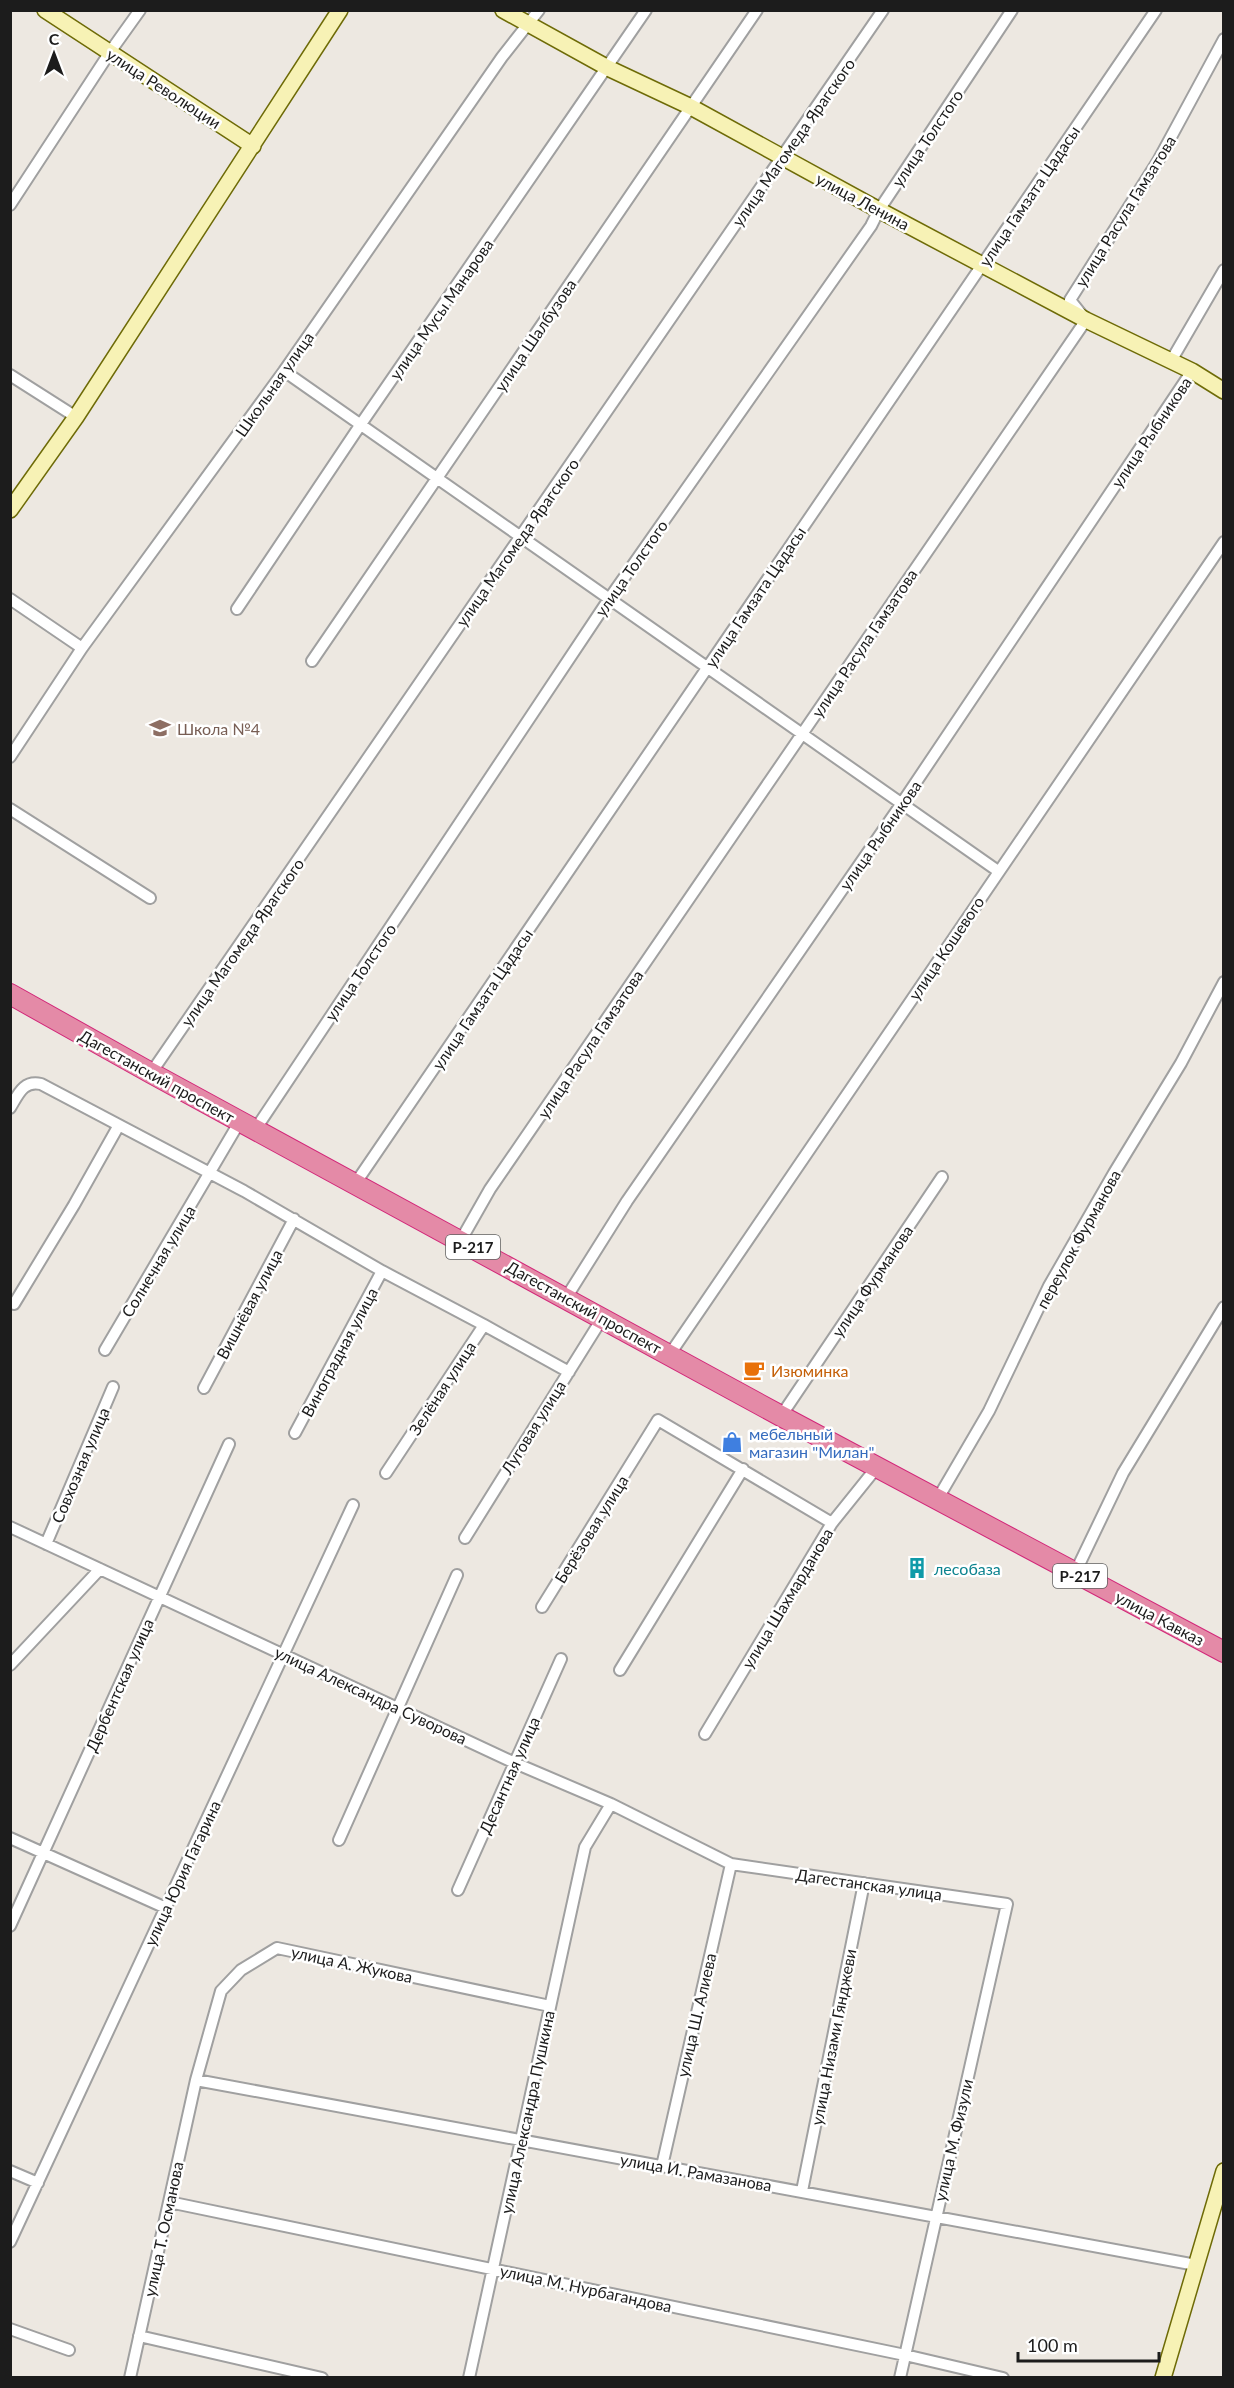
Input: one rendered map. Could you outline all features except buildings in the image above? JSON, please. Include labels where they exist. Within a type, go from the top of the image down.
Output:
[{"type":"highway","name":"Дагестанский проспект","points":[[10,994],[247,1126],[937,1500]]},
{"type":"highway","name":"улица Кавказ","points":[[937,1500],[1224,1652]]},
{"type":"street","name":"улица Революции","points":[[45,10],[253,146]]},
{"type":"street","points":[[10,205],[140,10]]},
{"type":"street","points":[[10,510],[76,417],[340,10]]},
{"type":"street","name":"улица Ленина","points":[[503,10],[608,68],[691,107],[1086,320],[1192,371],[1224,391]]},
{"type":"street","name":"Школьная улица","points":[[10,757],[82,648],[284,371],[502,57],[530,25],[539,10]]},
{"type":"street","name":"улица Мусы Манарова","points":[[237,609],[361,424],[646,10]]},
{"type":"street","name":"улица Шалбузова","points":[[312,660],[757,10]]},
{"type":"street","name":"улица Магомеда Ярагского","points":[[151,1073],[884,10]]},
{"type":"street","name":"улица Толстого","points":[[211,1173],[247,1126],[609,599],[871,226],[879,210],[1012,10]]},
{"type":"street","name":"улица Гамзата Цадасы","points":[[355,1184],[1156,10]]},
{"type":"street","name":"улица Расула Гамзатова","points":[[461,1240],[490,1189],[1086,320],[1070,300],[1158,161],[1224,39]]},
{"type":"street","points":[[1171,361],[1224,270]]},
{"type":"street","points":[[284,371],[998,871]]},
{"type":"street","name":"улица Рыбникова","points":[[566,1298],[627,1201],[902,803],[1192,371]]},
{"type":"street","points":[[10,375],[76,417]]},
{"type":"street","name":"улица Кошевого","points":[[670,1354],[1224,542]]},
{"type":"street","points":[[10,599],[82,648]]},
{"type":"street","points":[[10,809],[150,898]]},
{"type":"street","name":"переулок Фурманова","points":[[937,1500],[989,1411],[1049,1286],[1181,1063],[1224,982]]},
{"type":"street","points":[[10,1108],[25,1085],[33,1082],[60,1093],[211,1173],[484,1325]]},
{"type":"street","points":[[14,1304],[119,1125]]},
{"type":"street","name":"Солнечная улица","points":[[105,1350],[211,1173]]},
{"type":"street","name":"улица Фурманова","points":[[781,1416],[942,1177]]},
{"type":"street","name":"Вишнёвая улица","points":[[204,1388],[294,1220]]},
{"type":"street","name":"Виноградная улица","points":[[295,1433],[382,1270]]},
{"type":"street","points":[[1075,1573],[1124,1473],[1224,1307]]},
{"type":"street","name":"Луговая улица","points":[[465,1538],[603,1317]]},
{"type":"street","name":"Зелёная улица","points":[[386,1473],[484,1325],[568,1372]]},
{"type":"street","name":"Совхозная улица","points":[[46,1544],[113,1387]]},
{"type":"street","name":"Берёзовая улица","points":[[542,1607],[658,1420],[743,1469]]},
{"type":"street","name":"Дербентская улица","points":[[10,1926],[228,1444]]},
{"type":"street","name":"улица Шахмарданова","points":[[705,1734],[832,1523],[877,1467]]},
{"type":"street","points":[[620,1670],[743,1469],[832,1523]]},
{"type":"street","name":"улица Юрия Гагарина","points":[[10,2242],[353,1505]]},
{"type":"street","name":"улица Александра Суворова","points":[[10,1527],[610,1804],[731,1864]]},
{"type":"street","points":[[10,1665],[100,1569]]},
{"type":"street","points":[[339,1840],[457,1575]]},
{"type":"street","name":"Десантная улица","points":[[458,1890],[561,1659]]},
{"type":"street","name":"улица Александра Пушкина","points":[[469,2378],[585,1847],[610,1804]]},
{"type":"street","points":[[10,1838],[166,1908]]},
{"type":"street","name":"Дагестанская улица","points":[[731,1864],[1006,1904]]},
{"type":"street","name":"улица Ш. Алиева","points":[[662,2166],[731,1864]]},
{"type":"street","name":"улица Низами Гянджеви","points":[[802,2192],[864,1883]]},
{"type":"street","name":"улица М. Физули","points":[[900,2378],[1006,1904]]},
{"type":"street","name":"улица А. Жукова","points":[[196,2080],[222,1991],[241,1970],[277,1948],[550,2006]]},
{"type":"street","name":"улица И. Рамазанова","points":[[196,2080],[1196,2265]]},
{"type":"street","name":"улица Т. Османова","points":[[130,2378],[196,2080]]},
{"type":"street","points":[[10,2171],[38,2182]]},
{"type":"street","points":[[1163,2378],[1224,2171]]},
{"type":"street","name":"улица М. Нурбагандова","points":[[169,2202],[905,2355],[1003,2378]]},
{"type":"street","points":[[10,2329],[69,2350]]},
{"type":"street","points":[[140,2336],[322,2378]]},
{"type":"place","name":"Школа №4","points":[[160,728]]},
{"type":"place","name":"Изюминка","points":[[754,1370]]},
{"type":"place","name":"мебельный магазин \"Милан\"","points":[[732,1442]]},
{"type":"place","name":"лесобаза","points":[[917,1568]]}]
